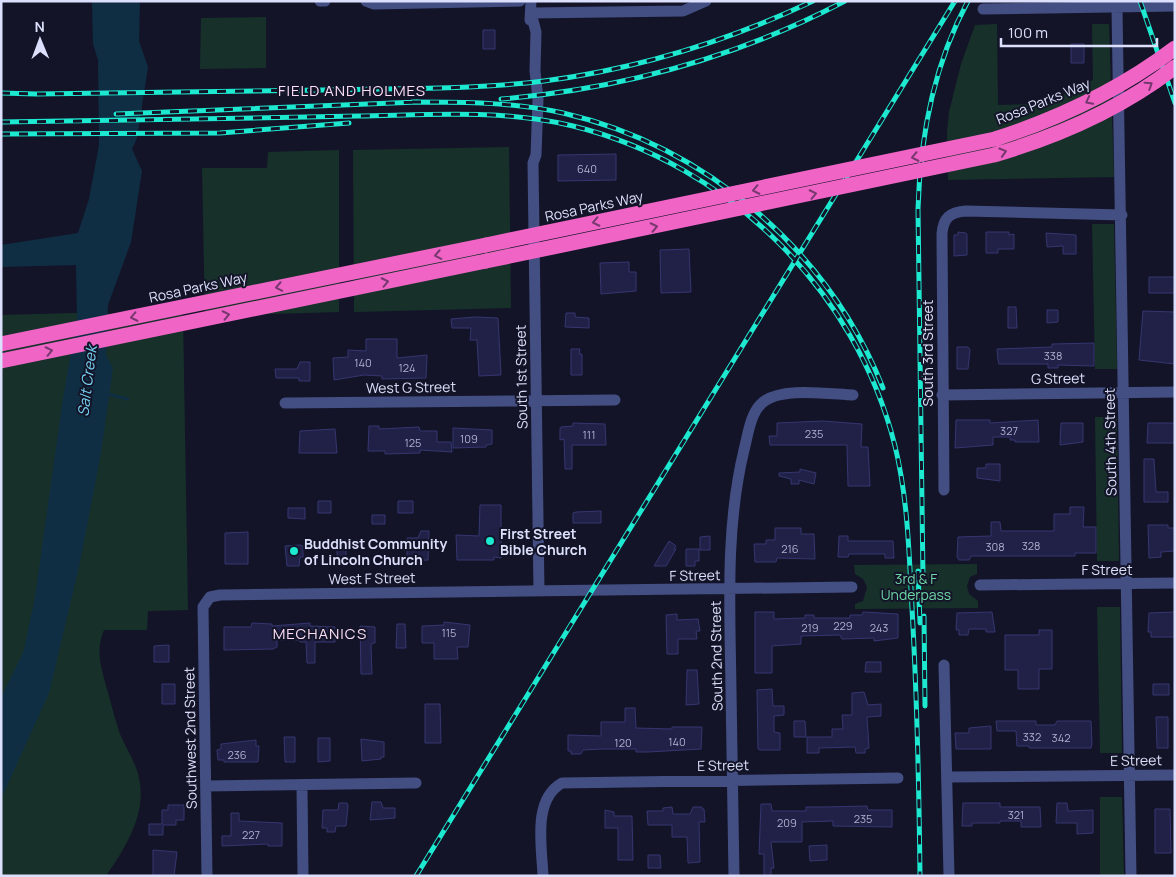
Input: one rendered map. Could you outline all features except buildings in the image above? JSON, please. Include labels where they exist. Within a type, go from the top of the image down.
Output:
[{"type":"highway","name":"Rosa Parks Way","points":[[1,344],[995,139],[1026,129],[1084,104],[1120,85],[1175,48]]},
{"type":"highway","points":[[1,361],[994,155],[1039,141],[1090,119],[1126,100],[1175,67]]},
{"type":"street","points":[[320,1],[325,1]]},
{"type":"street","points":[[366,1],[374,4],[520,1]]},
{"type":"street","name":"South 1st Street","points":[[531,1],[528,32],[530,102],[528,155],[533,163],[539,591]]},
{"type":"street","points":[[531,13],[683,11],[706,2]]},
{"type":"street","points":[[983,9],[1175,6]]},
{"type":"street","name":"South 4th Street","points":[[1117,8],[1122,215],[1131,876]]},
{"type":"street","name":"South 3rd Street","points":[[944,490],[942,234],[946,218],[954,212],[966,211],[1122,215]]},
{"type":"street","name":"G Street","points":[[942,395],[1175,392]]},
{"type":"street","name":"South 2nd Street","points":[[734,876],[730,551],[734,500],[747,439],[757,409],[766,400],[781,394],[853,395]]},
{"type":"street","points":[[536,400],[615,400]]},
{"type":"street","name":"West G Street","points":[[286,403],[536,400]]},
{"type":"street","name":"F Street","points":[[980,585],[1175,583]]},
{"type":"street","name":"F Street","points":[[539,591],[852,587]]},
{"type":"street","name":"West F Street","points":[[207,600],[220,595],[539,591]]},
{"type":"street","name":"Southwest 2nd Street","points":[[207,600],[203,608],[207,876]]},
{"type":"street","points":[[944,665],[949,876]]},
{"type":"street","name":"E Street","points":[[947,777],[1175,775]]},
{"type":"street","name":"E Street","points":[[543,876],[542,819],[546,801],[551,791],[562,783],[898,778]]},
{"type":"street","points":[[206,786],[416,783]]},
{"type":"street","points":[[302,785],[302,876]]},
{"type":"green space","points":[[266,17],[266,68],[200,69],[201,18]]},
{"type":"green space","points":[[997,24],[998,105],[1044,104],[1093,80],[1092,24],[1109,24],[1114,177],[948,180],[947,132],[949,112],[961,64],[975,25]]},
{"type":"green space","points":[[509,147],[511,308],[354,312],[353,150]]},
{"type":"green space","points":[[339,150],[339,312],[205,316],[202,168],[267,168],[268,152]]},
{"type":"green space","points":[[1092,224],[1114,224],[1117,369],[1095,369]]},
{"type":"green space","points":[[73,313],[183,315],[188,610],[148,611],[147,630],[104,630],[100,643],[100,662],[120,734],[139,777],[141,796],[132,833],[106,876],[1,876],[1,315]]},
{"type":"green space","points":[[1095,417],[1117,417],[1119,561],[1097,561]]},
{"type":"green space","name":"3rd & F Underpass","points":[[977,564],[977,574],[970,577],[967,586],[969,594],[978,601],[978,608],[855,609],[855,604],[863,601],[867,587],[863,579],[855,574],[854,565]]},
{"type":"green space","points":[[1097,607],[1120,607],[1122,753],[1100,753]]},
{"type":"green space","points":[[1100,797],[1122,797],[1124,876],[1100,876]]},
{"type":"water","name":"Salt Creek","points":[[92,1],[140,1],[139,41],[148,67],[137,138],[132,149],[142,171],[131,242],[108,305],[106,355],[113,368],[101,453],[79,567],[49,693],[1,799],[1,698],[24,650],[35,597],[63,398],[77,317],[76,265],[1,267],[1,245],[78,233],[89,199],[99,145],[98,60],[93,44]]},
{"type":"waterway","points":[[107,394],[128,399]]},
{"type":"railway","points":[[1,93],[433,88],[489,86],[544,81],[613,69],[681,52],[748,29],[813,1]]},
{"type":"railway","points":[[501,99],[590,87],[678,67],[763,39],[845,1]]},
{"type":"railway","points":[[416,876],[955,1]]},
{"type":"railway","points":[[923,578],[919,182],[926,129],[938,76],[946,50],[968,1]]},
{"type":"railway","points":[[1140,1],[1175,103]]},
{"type":"railway","points":[[412,102],[507,105],[563,113],[616,129],[666,151],[713,178],[756,212],[796,249],[830,292],[860,338],[883,388]]},
{"type":"railway","points":[[116,114],[418,102]]},
{"type":"railway","points":[[1,122],[439,114],[520,117],[573,126],[630,144],[683,170],[733,203],[778,242],[817,286],[850,336],[876,389],[895,446],[903,486],[909,547],[914,641],[920,876]]},
{"type":"railway","points":[[1,134],[220,133],[349,123]]},
{"type":"railway","points":[[918,571],[920,623]]},
{"type":"railway","points":[[924,616],[925,706]]},
{"type":"place","name":"First Street Bible Church","points":[[490,541]]},
{"type":"place","name":"Buddhist Community of Lincoln Church","points":[[294,551]]},
{"type":"district","name":"FIELD AND HOLMES","points":[[352,90]]},
{"type":"district","name":"MECHANICS","points":[[320,633]]}]
